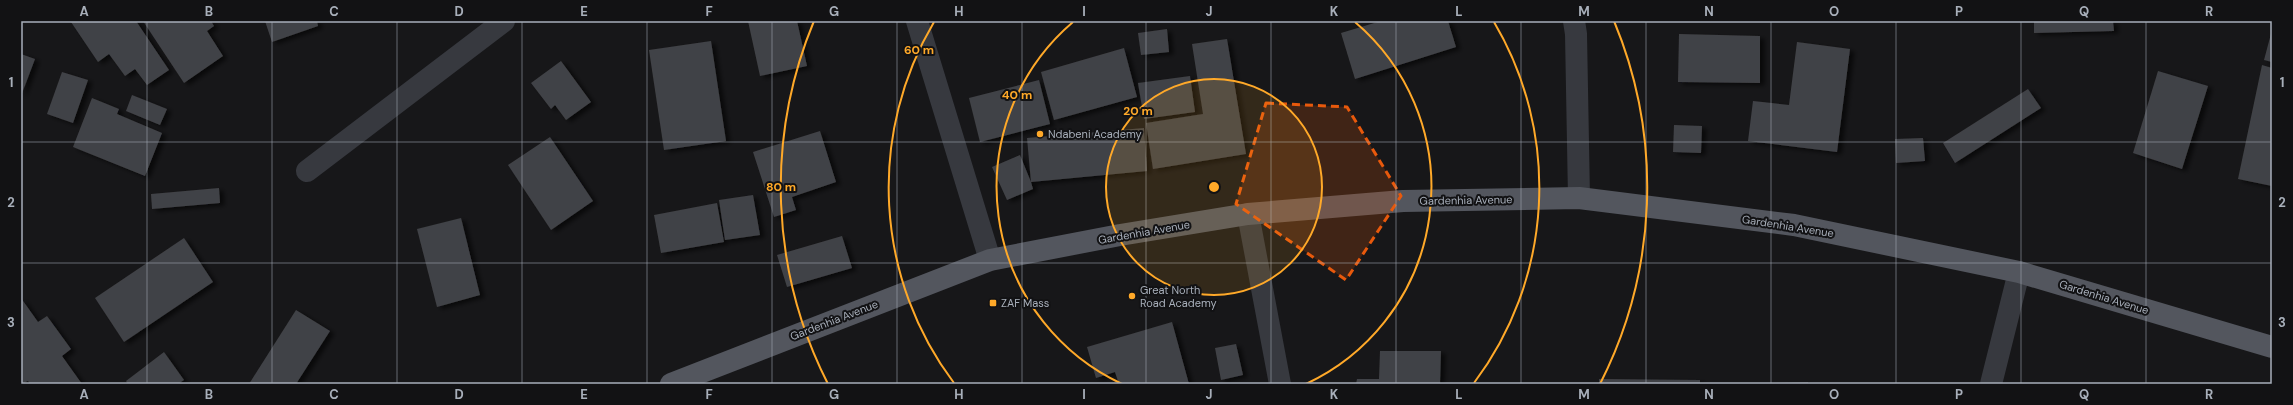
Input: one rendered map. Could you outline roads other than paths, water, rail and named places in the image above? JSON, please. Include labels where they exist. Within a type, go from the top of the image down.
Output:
[{"type":"main road","name":"Gardenhia Avenue","points":[[671,384],[990,260],[1120,235],[1248,214],[1403,201],[1579,198],[1794,225],[2019,272],[2272,347]]},
{"type":"street","points":[[307,170],[504,21]]},
{"type":"street","points":[[917,21],[990,260]]},
{"type":"street","points":[[1574,21],[1576,34],[1579,198]]},
{"type":"street","points":[[1248,214],[1280,384]]},
{"type":"street","points":[[1991,384],[2019,272]]},
{"type":"place","name":"Ndabeni Academy","points":[[1040,134]]},
{"type":"place","name":"Great North Road Academy","points":[[1132,296]]},
{"type":"place","name":"ZAF Mass","points":[[993,303]]}]
